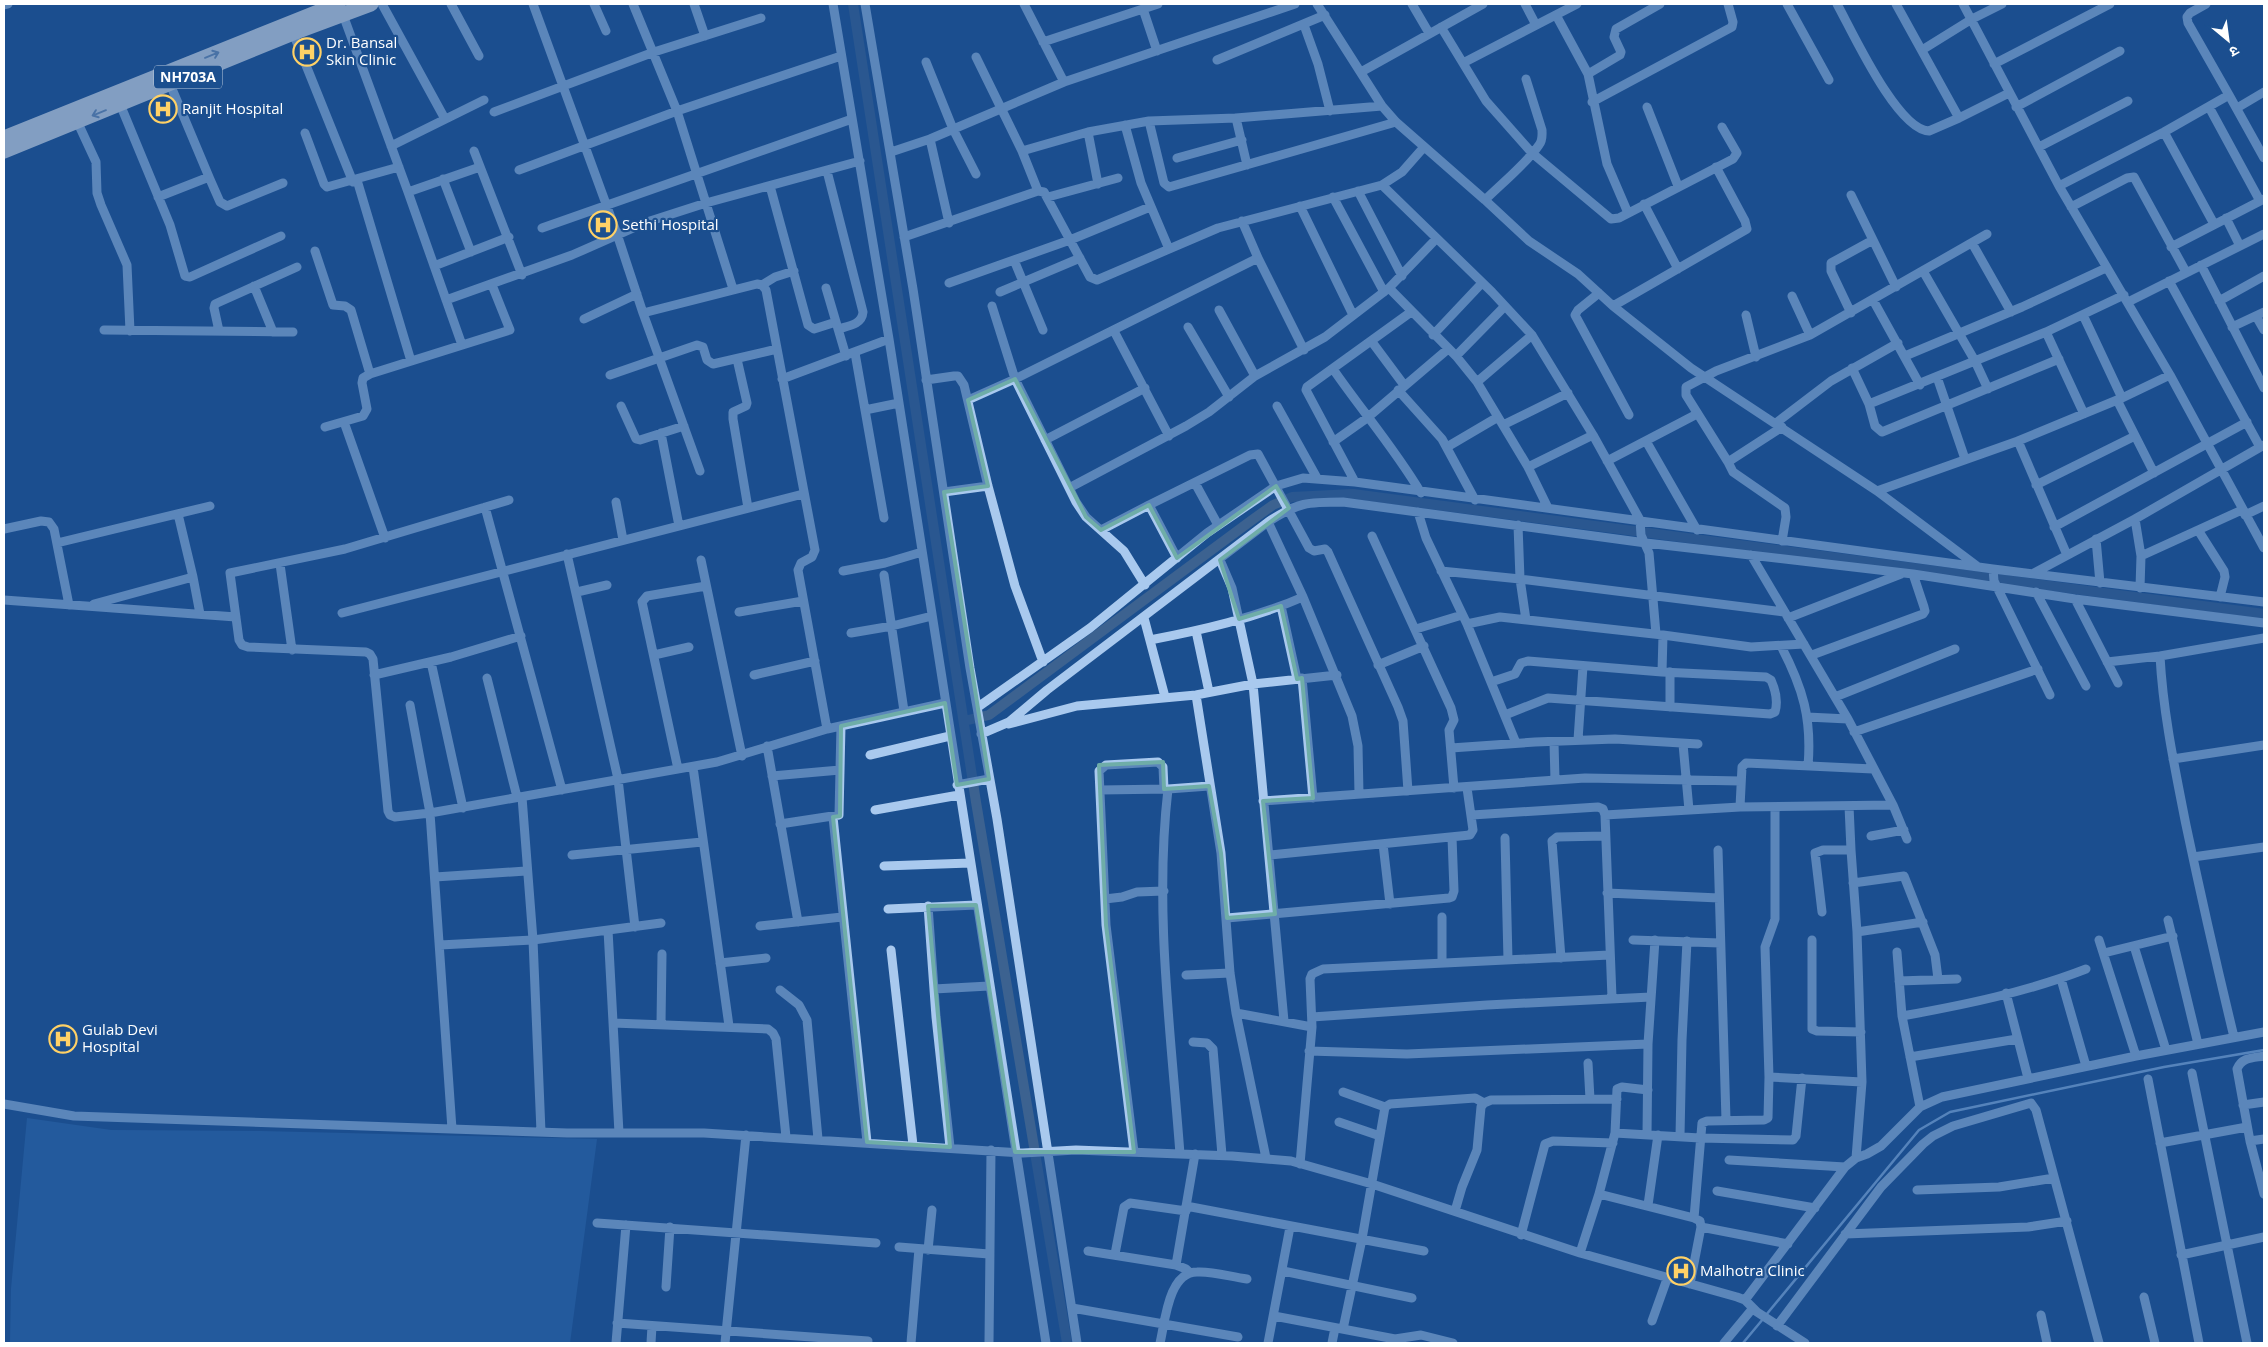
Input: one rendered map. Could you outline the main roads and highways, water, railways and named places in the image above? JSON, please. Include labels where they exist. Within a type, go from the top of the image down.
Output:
[{"type":"highway","name":"NH703A","points":[[4,138],[340,8],[371,4]]},
{"type":"highway","name":"NH703A","points":[[4,150],[293,33],[340,8]]},
{"type":"waterway","points":[[853,4],[976,802],[1067,1343]]},
{"type":"waterway","points":[[964,721],[989,715],[1252,520],[1273,505],[1292,497],[1353,494],[2264,614]]},
{"type":"waterway","points":[[1766,1315],[1919,1130],[1950,1112],[2164,1067],[2264,1050]]},
{"type":"waterway","points":[[1743,1343],[1763,1319]]},
{"type":"place","name":"Dr. Bansal Skin Clinic","points":[[307,52]]},
{"type":"place","name":"Ranjit Hospital","points":[[163,109]]},
{"type":"place","name":"Sethi Hospital","points":[[603,225]]},
{"type":"place","name":"Gulab Devi Hospital","points":[[63,1039]]},
{"type":"place","name":"Malhotra Clinic","points":[[1681,1271]]}]
